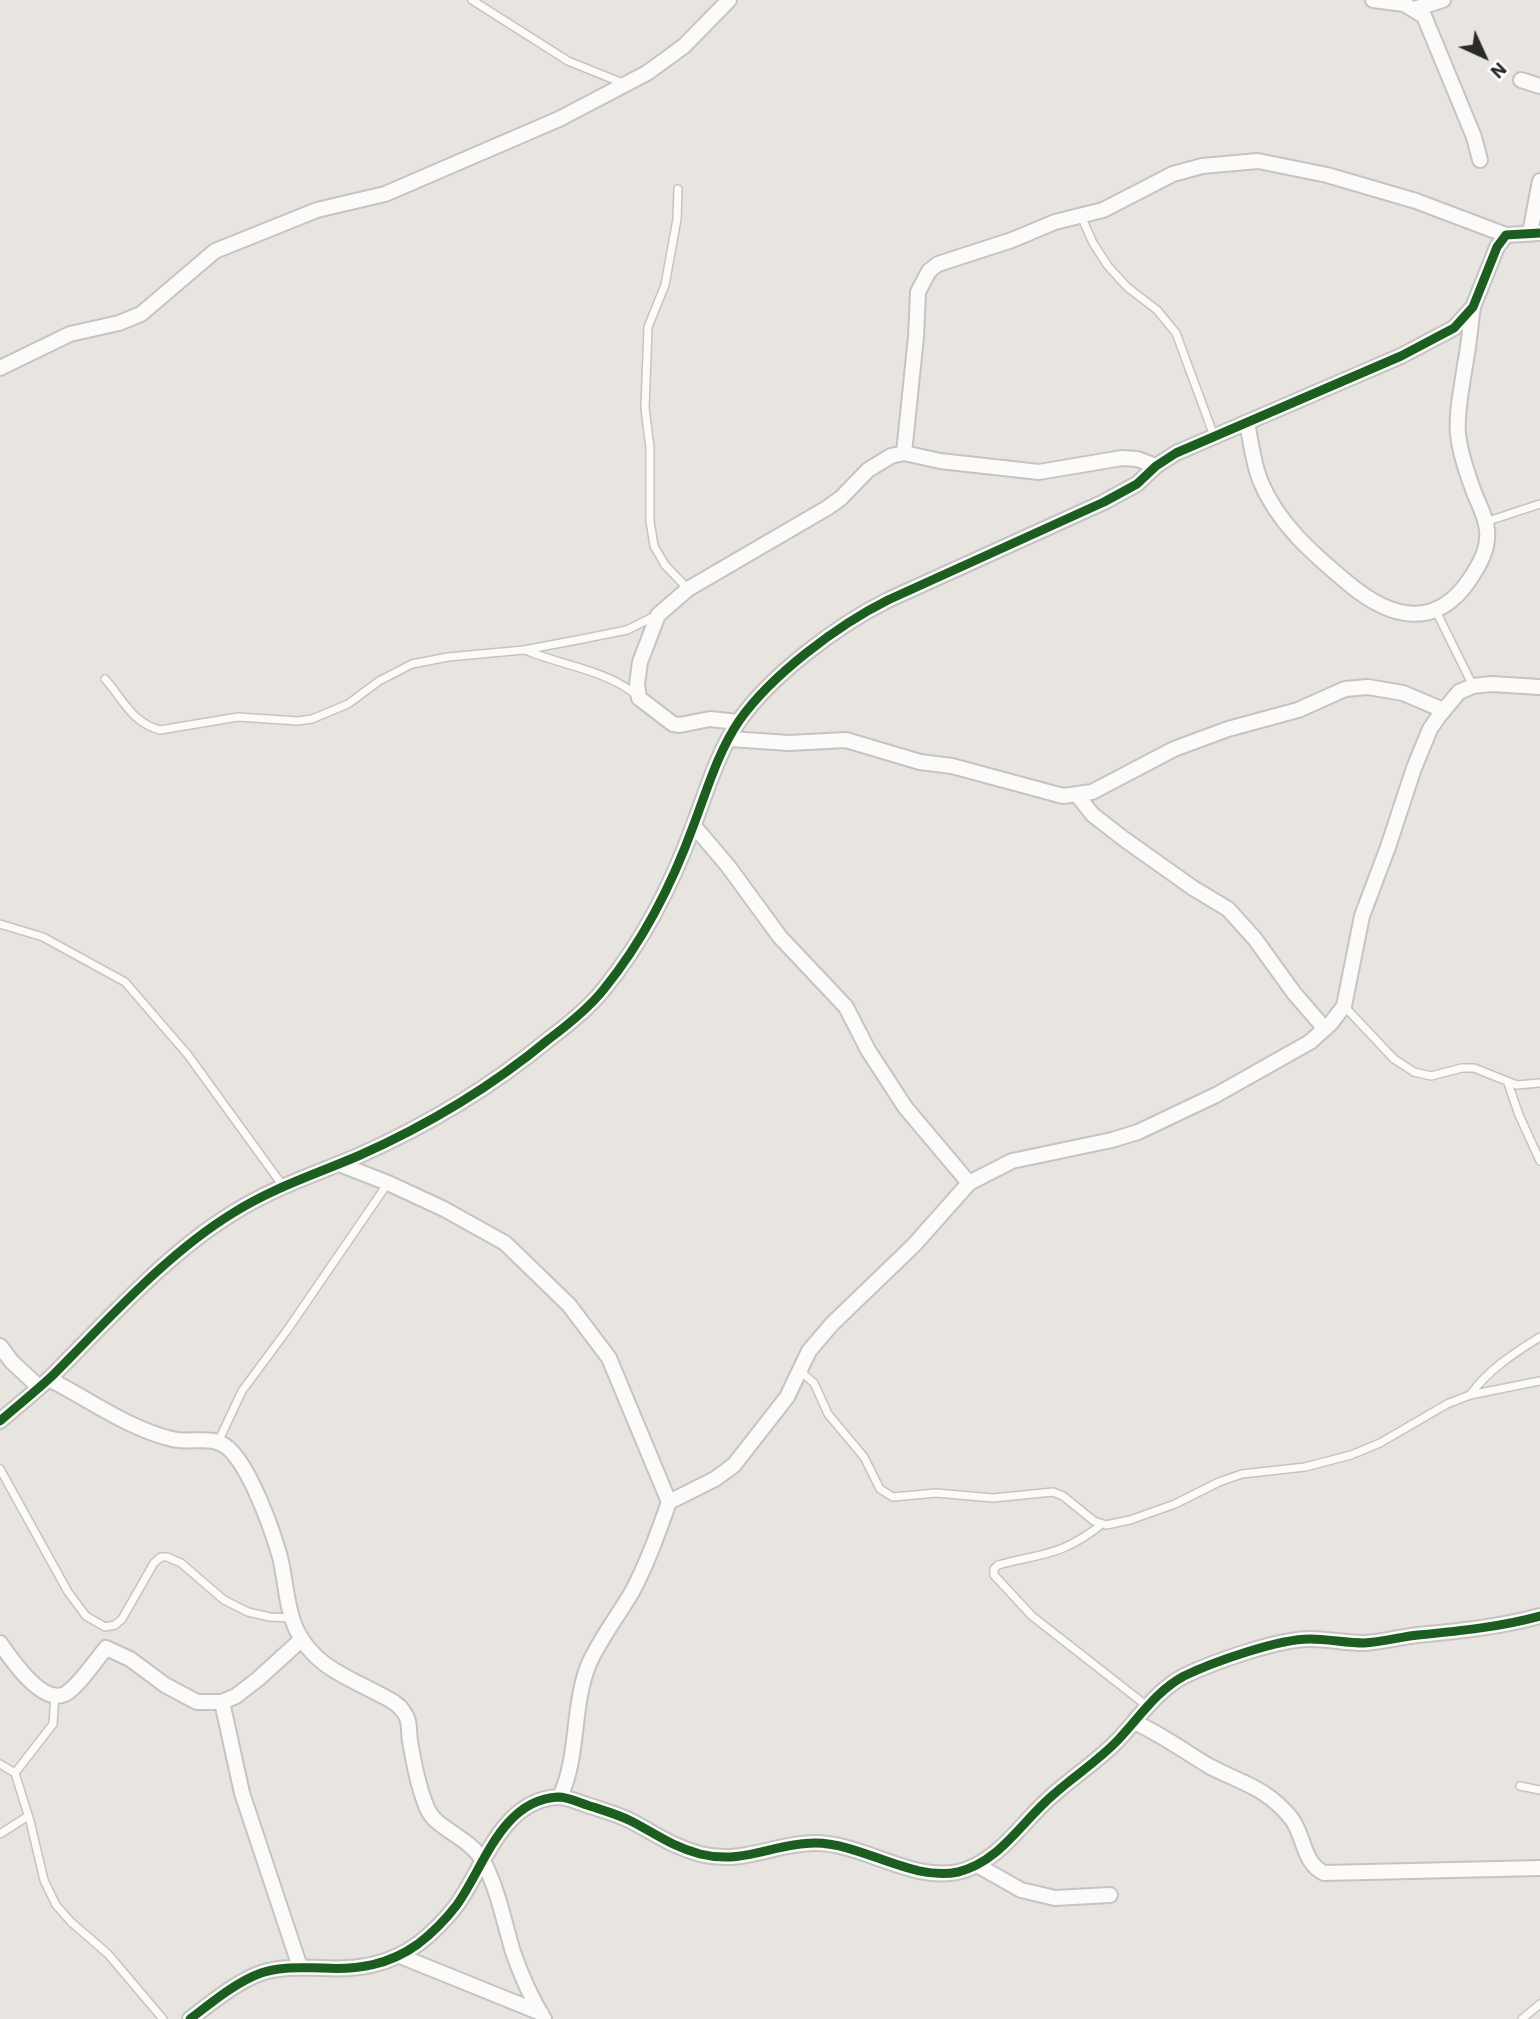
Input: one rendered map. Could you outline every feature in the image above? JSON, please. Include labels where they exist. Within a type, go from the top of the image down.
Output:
[{"type":"street","points":[[0,368],[71,334],[119,323],[141,314],[215,251],[317,210],[385,194],[559,119],[647,73],[684,46],[729,0]]},
{"type":"street","points":[[1373,0],[1404,4],[1424,16],[1474,137],[1480,160]]},
{"type":"street","points":[[1414,9],[1443,0]]},
{"type":"street","points":[[1521,80],[1540,86]]},
{"type":"street","points":[[904,453],[918,292],[929,271],[939,264],[1012,240],[1055,222],[1103,210],[1173,174],[1202,166],[1258,161],[1327,175],[1416,201],[1506,235],[1535,233],[1540,181]]},
{"type":"street","points":[[1247,423],[1260,480],[1275,508],[1296,537],[1357,591],[1381,606],[1418,614],[1436,611],[1450,604],[1480,565],[1486,548],[1487,530],[1467,473],[1458,434],[1459,402],[1473,307],[1497,247],[1506,235]]},
{"type":"street","points":[[0,1421],[44,1383],[167,1264],[225,1218],[283,1186],[339,1164],[440,1117],[524,1059],[575,1018],[602,992],[622,965],[668,886],[694,826],[703,797],[738,722],[761,695],[819,643],[856,616],[1104,502],[1137,484],[1156,466],[1176,453],[1401,356],[1454,328],[1473,307]]},
{"type":"street","points":[[738,722],[710,719],[673,724],[639,698],[637,684],[640,662],[658,615],[688,589],[827,508],[879,461],[904,453],[940,461],[1039,472],[1122,458],[1138,459],[1156,466]]},
{"type":"street","points":[[669,1502],[715,1479],[733,1465],[787,1397],[809,1351],[831,1324],[914,1245],[969,1183],[1012,1161],[1138,1132],[1227,1089],[1310,1042],[1325,1029],[1344,1006],[1362,916],[1430,729],[1459,692],[1473,686],[1491,684],[1540,687]]},
{"type":"street","points":[[730,739],[789,743],[846,740],[920,762],[963,769],[1063,796],[1101,789],[1199,739],[1298,709],[1345,689],[1368,687],[1403,693],[1443,710]]},
{"type":"street","points":[[1077,795],[1093,814],[1135,847],[1228,909],[1255,939],[1294,993],[1325,1029]]},
{"type":"street","points":[[694,826],[728,866],[794,955],[815,972],[846,1007],[868,1050],[905,1107],[969,1183]]},
{"type":"street","points":[[339,1164],[444,1209],[505,1242],[569,1304],[609,1358],[669,1502],[655,1542],[633,1590],[589,1665],[580,1696],[567,1782],[560,1797]]},
{"type":"street","points":[[0,1346],[12,1362],[44,1383],[141,1429],[174,1440],[218,1442],[232,1453],[247,1474],[280,1558],[287,1603],[302,1639],[310,1652],[324,1665],[399,1706],[409,1720],[409,1738],[417,1781],[430,1816],[466,1841],[483,1861],[502,1909],[513,1952],[527,1989],[542,2016]]},
{"type":"street","points":[[190,2019],[259,1973],[300,1967],[350,1969],[380,1964],[400,1956],[421,1941],[455,1907],[502,1829],[531,1804],[560,1797],[626,1818],[668,1844],[703,1855],[746,1857],[816,1843],[868,1853],[915,1870],[952,1873],[977,1865],[998,1851],[1051,1796],[1104,1755],[1167,1687],[1186,1675],[1293,1640],[1365,1643],[1416,1635],[1452,1633],[1540,1616]]},
{"type":"street","points":[[0,1643],[20,1672],[41,1689],[55,1695],[66,1693],[106,1648],[130,1659],[164,1685],[197,1702],[222,1702],[236,1696],[258,1679],[302,1639]]},
{"type":"street","points":[[222,1702],[242,1793],[300,1967]]},
{"type":"street","points":[[1134,1722],[1157,1732],[1216,1769],[1262,1791],[1291,1819],[1299,1831],[1311,1862],[1324,1873],[1540,1868]]},
{"type":"street","points":[[977,1865],[1021,1890],[1055,1898],[1110,1895]]},
{"type":"street","points":[[400,1956],[542,2016]]},
{"type":"lane","points":[[472,0],[568,61],[626,85]]},
{"type":"lane","points":[[678,189],[677,219],[665,285],[648,327],[645,408],[650,447],[650,521],[654,546],[665,565],[688,589]]},
{"type":"lane","points":[[1081,215],[1093,243],[1108,266],[1127,287],[1157,310],[1176,333],[1214,436]]},
{"type":"lane","points":[[1485,522],[1540,504]]},
{"type":"lane","points":[[1436,611],[1473,686]]},
{"type":"lane","points":[[105,679],[136,719],[150,728],[170,730],[238,716],[298,721],[313,719],[348,704],[379,681],[412,664],[448,657],[524,650],[626,630],[658,615]]},
{"type":"lane","points":[[524,650],[550,661],[613,679],[639,698]]},
{"type":"lane","points":[[0,925],[43,937],[125,982],[188,1055],[283,1186]]},
{"type":"lane","points":[[1344,1006],[1394,1059],[1414,1072],[1431,1076],[1462,1068],[1474,1068],[1508,1083],[1540,1083]]},
{"type":"lane","points":[[1508,1083],[1540,1161]]},
{"type":"lane","points":[[218,1442],[243,1391],[388,1183]]},
{"type":"lane","points":[[1470,1395],[1482,1379],[1540,1337]]},
{"type":"lane","points":[[800,1371],[814,1383],[828,1414],[864,1457],[880,1489],[893,1497],[936,1493],[993,1498],[1053,1492],[1063,1496],[1094,1521],[1116,1525],[1175,1504],[1242,1474],[1305,1467],[1351,1455],[1380,1443],[1447,1404],[1470,1395],[1540,1381]]},
{"type":"lane","points":[[0,1469],[68,1592],[86,1616],[105,1628],[122,1619],[154,1563],[162,1557],[181,1563],[223,1600],[248,1612],[292,1618]]},
{"type":"lane","points":[[1102,1524],[1066,1549],[1040,1558],[998,1565],[994,1569],[995,1575],[1032,1616],[1147,1706]]},
{"type":"lane","points":[[105,1628],[106,1648]]},
{"type":"lane","points":[[15,1773],[53,1724],[55,1695]]},
{"type":"lane","points":[[0,1764],[15,1773],[44,1880],[56,1905],[108,1954],[163,2019]]},
{"type":"lane","points":[[1520,1786],[1540,1790]]},
{"type":"lane","points":[[0,1834],[28,1816]]},
{"type":"lane","points":[[1522,2019],[1540,2004]]},
{"type":"cycle path","points":[[0,1421],[52,1376],[161,1268],[208,1230],[263,1196],[358,1156],[434,1118],[504,1074],[585,1009],[618,971],[656,910],[686,846],[725,745],[739,721],[769,686],[827,637],[888,600],[1104,502],[1137,484],[1156,466],[1176,453],[1401,356],[1454,328],[1473,307],[1497,247],[1506,235],[1540,233]]},
{"type":"cycle path","points":[[190,2019],[233,1987],[261,1973],[284,1968],[361,1967],[407,1951],[433,1931],[456,1906],[496,1838],[508,1823],[522,1810],[538,1801],[558,1797],[572,1800],[626,1819],[690,1851],[716,1857],[731,1857],[815,1843],[851,1849],[923,1872],[958,1872],[973,1867],[1010,1840],[1042,1805],[1110,1748],[1165,1689],[1196,1670],[1246,1652],[1297,1640],[1371,1642],[1495,1626],[1540,1616]]}]
